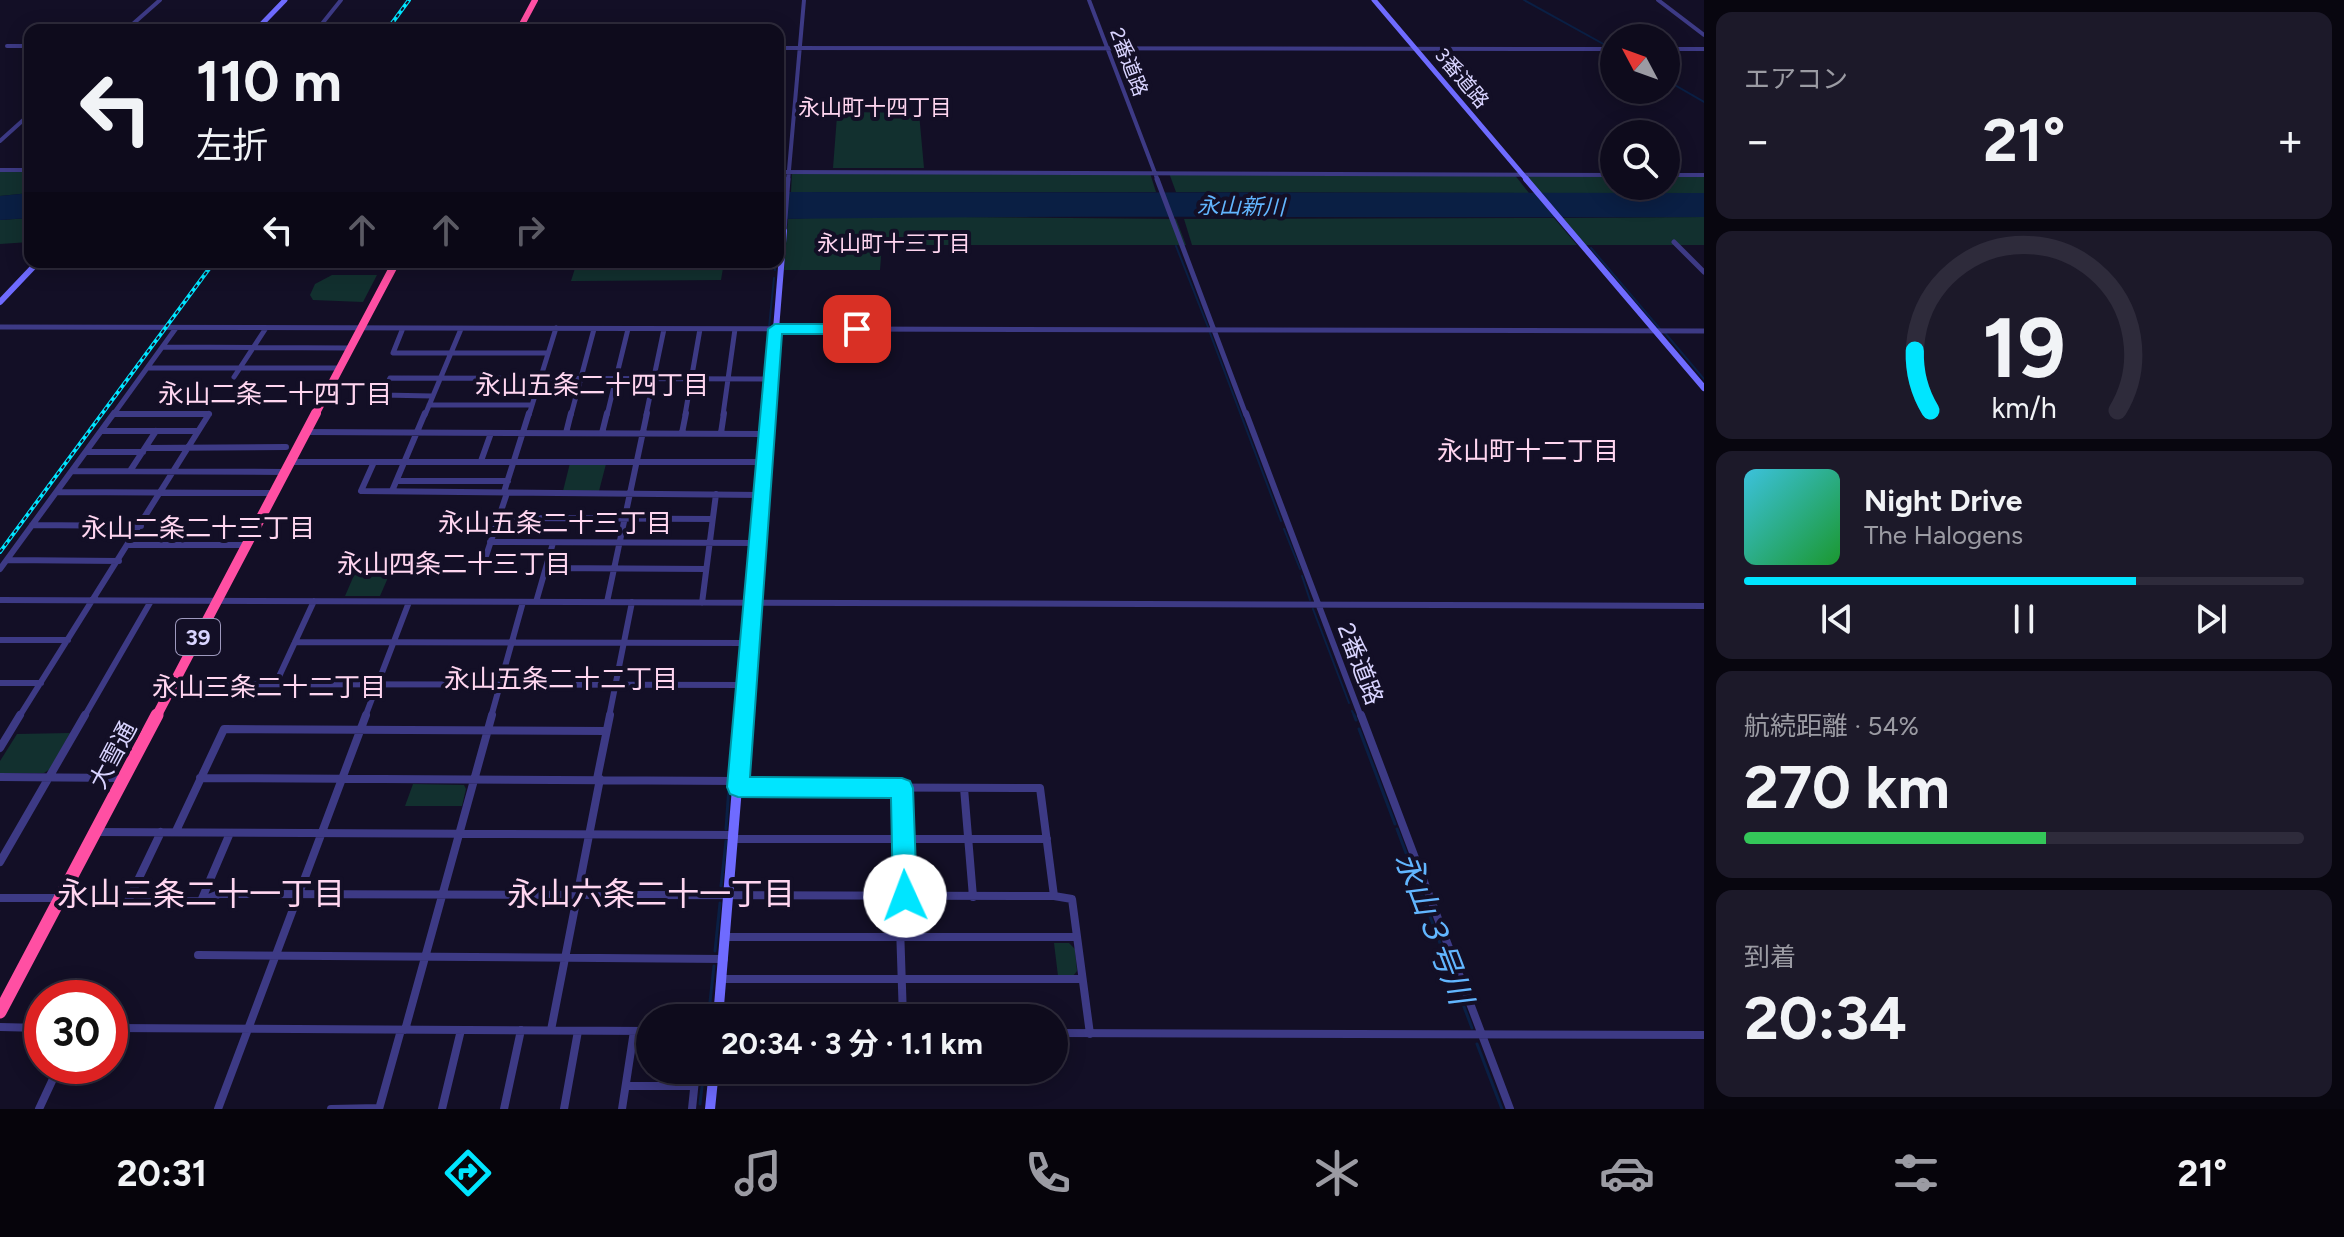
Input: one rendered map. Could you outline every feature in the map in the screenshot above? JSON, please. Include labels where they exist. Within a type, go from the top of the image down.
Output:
[{"type":"highway","points":[[522,24],[535,0]]},
{"type":"highway","name":"大雪通","points":[[0,1012],[393,268]]},
{"type":"street","points":[[133,24],[160,0]]},
{"type":"street","points":[[262,24],[285,0]]},
{"type":"street","points":[[322,24],[341,0]]},
{"type":"street","points":[[784,231],[804,0]]},
{"type":"street","name":"2番道路","points":[[1089,0],[1510,1109]]},
{"type":"street","name":"3番道路","points":[[1374,0],[1574,236],[1660,330]]},
{"type":"street","points":[[1658,0],[1704,35]]},
{"type":"street","points":[[7,46],[24,46]]},
{"type":"street","points":[[784,48],[1600,49]]},
{"type":"street","points":[[1680,49],[1704,49]]},
{"type":"street","points":[[0,141],[24,119]]},
{"type":"street","points":[[0,170],[24,170]]},
{"type":"street","points":[[784,172],[1600,175]]},
{"type":"street","points":[[1680,175],[1704,175]]},
{"type":"street","points":[[1674,242],[1704,272]]},
{"type":"street","points":[[0,302],[32,268]]},
{"type":"street","points":[[719,1004],[781,268]]},
{"type":"street","points":[[0,327],[1704,331]]},
{"type":"street","points":[[0,569],[176,328]]},
{"type":"street","points":[[234,377],[266,328]]},
{"type":"street","points":[[403,328],[393,353],[548,353]]},
{"type":"street","points":[[486,556],[556,328]]},
{"type":"street","points":[[392,491],[461,329]]},
{"type":"street","points":[[566,433],[594,329]]},
{"type":"street","points":[[602,433],[628,329]]},
{"type":"street","points":[[607,602],[664,329]]},
{"type":"street","points":[[682,433],[700,329]]},
{"type":"street","points":[[721,433],[735,329]]},
{"type":"street","points":[[1660,330],[1704,388]]},
{"type":"street","points":[[162,347],[351,348]]},
{"type":"street","points":[[148,368],[341,368]]},
{"type":"street","points":[[432,396],[382,395],[390,378],[771,379]]},
{"type":"street","points":[[429,405],[532,405]]},
{"type":"street","points":[[0,748],[209,414],[114,414]]},
{"type":"street","points":[[102,431],[198,431]]},
{"type":"street","points":[[130,471],[156,431]]},
{"type":"street","points":[[307,432],[766,434]]},
{"type":"street","points":[[481,461],[491,433]]},
{"type":"street","points":[[87,452],[286,447]]},
{"type":"street","points":[[73,471],[175,472],[374,462],[764,462]]},
{"type":"street","points":[[374,462],[361,491],[761,495]]},
{"type":"street","points":[[397,481],[508,481]]},
{"type":"street","points":[[57,492],[274,493]]},
{"type":"street","points":[[702,603],[716,494]]},
{"type":"street","points":[[498,518],[712,519]]},
{"type":"street","points":[[32,525],[141,526]]},
{"type":"street","points":[[490,542],[757,543]]},
{"type":"street","points":[[536,602],[553,543]]},
{"type":"street","points":[[129,545],[247,545]]},
{"type":"street","points":[[6,560],[119,561]]},
{"type":"street","points":[[546,568],[706,569]]},
{"type":"street","points":[[0,600],[1704,606]]},
{"type":"street","points":[[0,862],[151,601]]},
{"type":"street","points":[[276,683],[314,601]]},
{"type":"street","points":[[218,1109],[409,602]]},
{"type":"street","points":[[331,1109],[379,1109],[425,957],[523,602]]},
{"type":"street","points":[[551,1030],[632,602]]},
{"type":"street","points":[[0,640],[68,640]]},
{"type":"street","points":[[295,642],[749,643]]},
{"type":"street","points":[[0,683],[41,683]]},
{"type":"street","points":[[173,684],[746,685]]},
{"type":"street","points":[[0,729],[12,729]]},
{"type":"street","points":[[176,831],[224,729],[606,731]]},
{"type":"street","points":[[0,777],[123,778]]},
{"type":"street","points":[[200,778],[598,779],[902,788],[1040,788],[1054,896]]},
{"type":"street","points":[[902,788],[900,937],[903,1004]]},
{"type":"street","points":[[964,788],[973,897]]},
{"type":"street","points":[[95,832],[1047,839]]},
{"type":"street","points":[[161,832],[127,903],[201,901],[219,894],[1054,896],[1072,899],[1090,1034]]},
{"type":"street","points":[[201,901],[230,833]]},
{"type":"street","points":[[0,898],[60,898]]},
{"type":"street","points":[[726,937],[1076,937]]},
{"type":"street","points":[[198,955],[724,959]]},
{"type":"street","points":[[722,979],[1082,979]]},
{"type":"street","points":[[0,1027],[24,1028]]},
{"type":"street","points":[[128,1028],[634,1031],[622,1109]]},
{"type":"street","points":[[442,1109],[461,1030]]},
{"type":"street","points":[[504,1109],[521,1030]]},
{"type":"street","points":[[564,1109],[578,1031]]},
{"type":"street","points":[[1068,1033],[1704,1035]]},
{"type":"street","points":[[39,1109],[51,1084]]},
{"type":"street","points":[[710,1109],[713,1084]]},
{"type":"street","points":[[626,1086],[694,1086],[692,1109]]},
{"type":"green space","points":[[845,112],[919,113],[924,168],[833,168],[837,116]]},
{"type":"green space","points":[[0,171],[24,172],[24,194],[0,196]]},
{"type":"green space","points":[[792,172],[1150,173],[1156,192],[791,192]]},
{"type":"green space","points":[[1169,173],[1514,174],[1529,193],[1176,192]]},
{"type":"green space","points":[[1525,174],[1600,175],[1600,193],[1541,193]]},
{"type":"green space","points":[[1680,175],[1704,175],[1704,193],[1680,193]]},
{"type":"green space","points":[[851,216],[1176,219],[1186,245],[882,245],[880,270],[784,270],[788,219]]},
{"type":"green space","points":[[1704,217],[1704,245],[1584,245],[1562,218]]},
{"type":"green space","points":[[24,218],[24,242],[0,244],[0,220]]},
{"type":"green space","points":[[1554,218],[1577,245],[1192,245],[1184,219]]},
{"type":"green space","points":[[575,268],[723,268],[721,280],[571,281]]},
{"type":"green space","points":[[332,275],[377,275],[363,302],[313,300],[310,295],[315,284]]},
{"type":"green space","points":[[570,463],[606,464],[599,491],[563,491]]},
{"type":"green space","points":[[355,573],[390,573],[380,596],[345,596]]},
{"type":"green space","points":[[70,733],[50,769],[44,773],[0,773],[0,761],[17,734]]},
{"type":"green space","points":[[413,784],[464,785],[462,806],[405,806]]},
{"type":"green space","points":[[1054,943],[1069,943],[1075,949],[1077,971],[1073,976],[1058,976]]},
{"type":"water","name":"永山新川","points":[[784,192],[1600,193],[1600,200],[1680,200],[1680,193],[1704,193],[1704,217],[784,219]]},
{"type":"water","points":[[24,194],[24,218],[0,220],[0,196]]},
{"type":"waterway","points":[[1524,0],[1600,42]]},
{"type":"waterway","points":[[1680,88],[1704,102]]},
{"type":"waterway","name":"永山３号川","points":[[1176,246],[1208,327]]},
{"type":"waterway","points":[[1591,248],[1660,329]]},
{"type":"waterway","points":[[769,327],[774,278]]},
{"type":"waterway","name":"永山３号川","points":[[1210,333],[1281,521]]},
{"type":"waterway","points":[[1665,333],[1704,379]]},
{"type":"waterway","points":[[769,341],[770,335]]},
{"type":"waterway","points":[[768,352],[769,344]]},
{"type":"waterway","points":[[767,362],[768,357]]},
{"type":"waterway","points":[[766,375],[767,366]]},
{"type":"waterway","points":[[765,387],[766,383]]},
{"type":"waterway","points":[[764,406],[765,397]]},
{"type":"waterway","points":[[763,410],[763,418]]},
{"type":"waterway","points":[[762,421],[762,428]]},
{"type":"waterway","points":[[759,459],[761,439]]},
{"type":"waterway","points":[[756,491],[758,465]]},
{"type":"waterway","points":[[754,507],[755,499]]},
{"type":"waterway","points":[[752,521],[754,514]]},
{"type":"waterway","name":"永山３号川","points":[[1284,529],[1300,569]]},
{"type":"waterway","points":[[751,530],[751,540]]},
{"type":"waterway","points":[[748,571],[749,558]]},
{"type":"waterway","name":"永山３号川","points":[[1302,576],[1310,600]]},
{"type":"waterway","points":[[746,590],[747,578]]},
{"type":"waterway","name":"永山３号川","points":[[1313,609],[1349,703]]},
{"type":"waterway","points":[[743,639],[744,623]]},
{"type":"waterway","points":[[739,680],[742,648]]},
{"type":"waterway","points":[[736,717],[738,691]]},
{"type":"waterway","name":"永山３号川","points":[[1352,711],[1354,715]]},
{"type":"waterway","points":[[734,757],[737,715]]},
{"type":"waterway","name":"永山３号川","points":[[1354,715],[1356,720]]},
{"type":"waterway","name":"永山３号川","points":[[1359,729],[1395,824]]},
{"type":"waterway","points":[[730,775],[734,764]]},
{"type":"waterway","points":[[726,829],[729,786]]},
{"type":"waterway","name":"永山３号川","points":[[1397,829],[1472,1028]]},
{"type":"waterway","points":[[721,886],[726,841]]},
{"type":"waterway","points":[[715,951],[720,903]]},
{"type":"waterway","points":[[710,1004],[714,966]]},
{"type":"waterway","name":"永山３号川","points":[[1477,1044],[1502,1109]]},
{"type":"waterway","points":[[700,1104],[702,1084]]},
{"type":"railway","points":[[391,24],[409,0]]},
{"type":"railway","points":[[0,552],[210,268]]},
{"type":"district","name":"永山町十四丁目","points":[[875,107]]},
{"type":"district","name":"永山町十三丁目","points":[[894,243]]},
{"type":"district","name":"永山五条二十四丁目","points":[[592,385]]},
{"type":"district","name":"永山二条二十四丁目","points":[[275,394]]},
{"type":"district","name":"永山町十二丁目","points":[[1528,451]]},
{"type":"district","name":"永山五条二十三丁目","points":[[555,523]]},
{"type":"district","name":"永山二条二十三丁目","points":[[198,528]]},
{"type":"district","name":"永山四条二十三丁目","points":[[454,564]]},
{"type":"district","name":"永山五条二十二丁目","points":[[561,679]]},
{"type":"district","name":"永山三条二十二丁目","points":[[269,687]]},
{"type":"district","name":"永山三条二十一丁目","points":[[201,894]]},
{"type":"district","name":"永山六条二十一丁目","points":[[651,894]]},
{"type":"route","points":[[857,329],[775,329],[738,787],[902,788],[905,896]]}]
